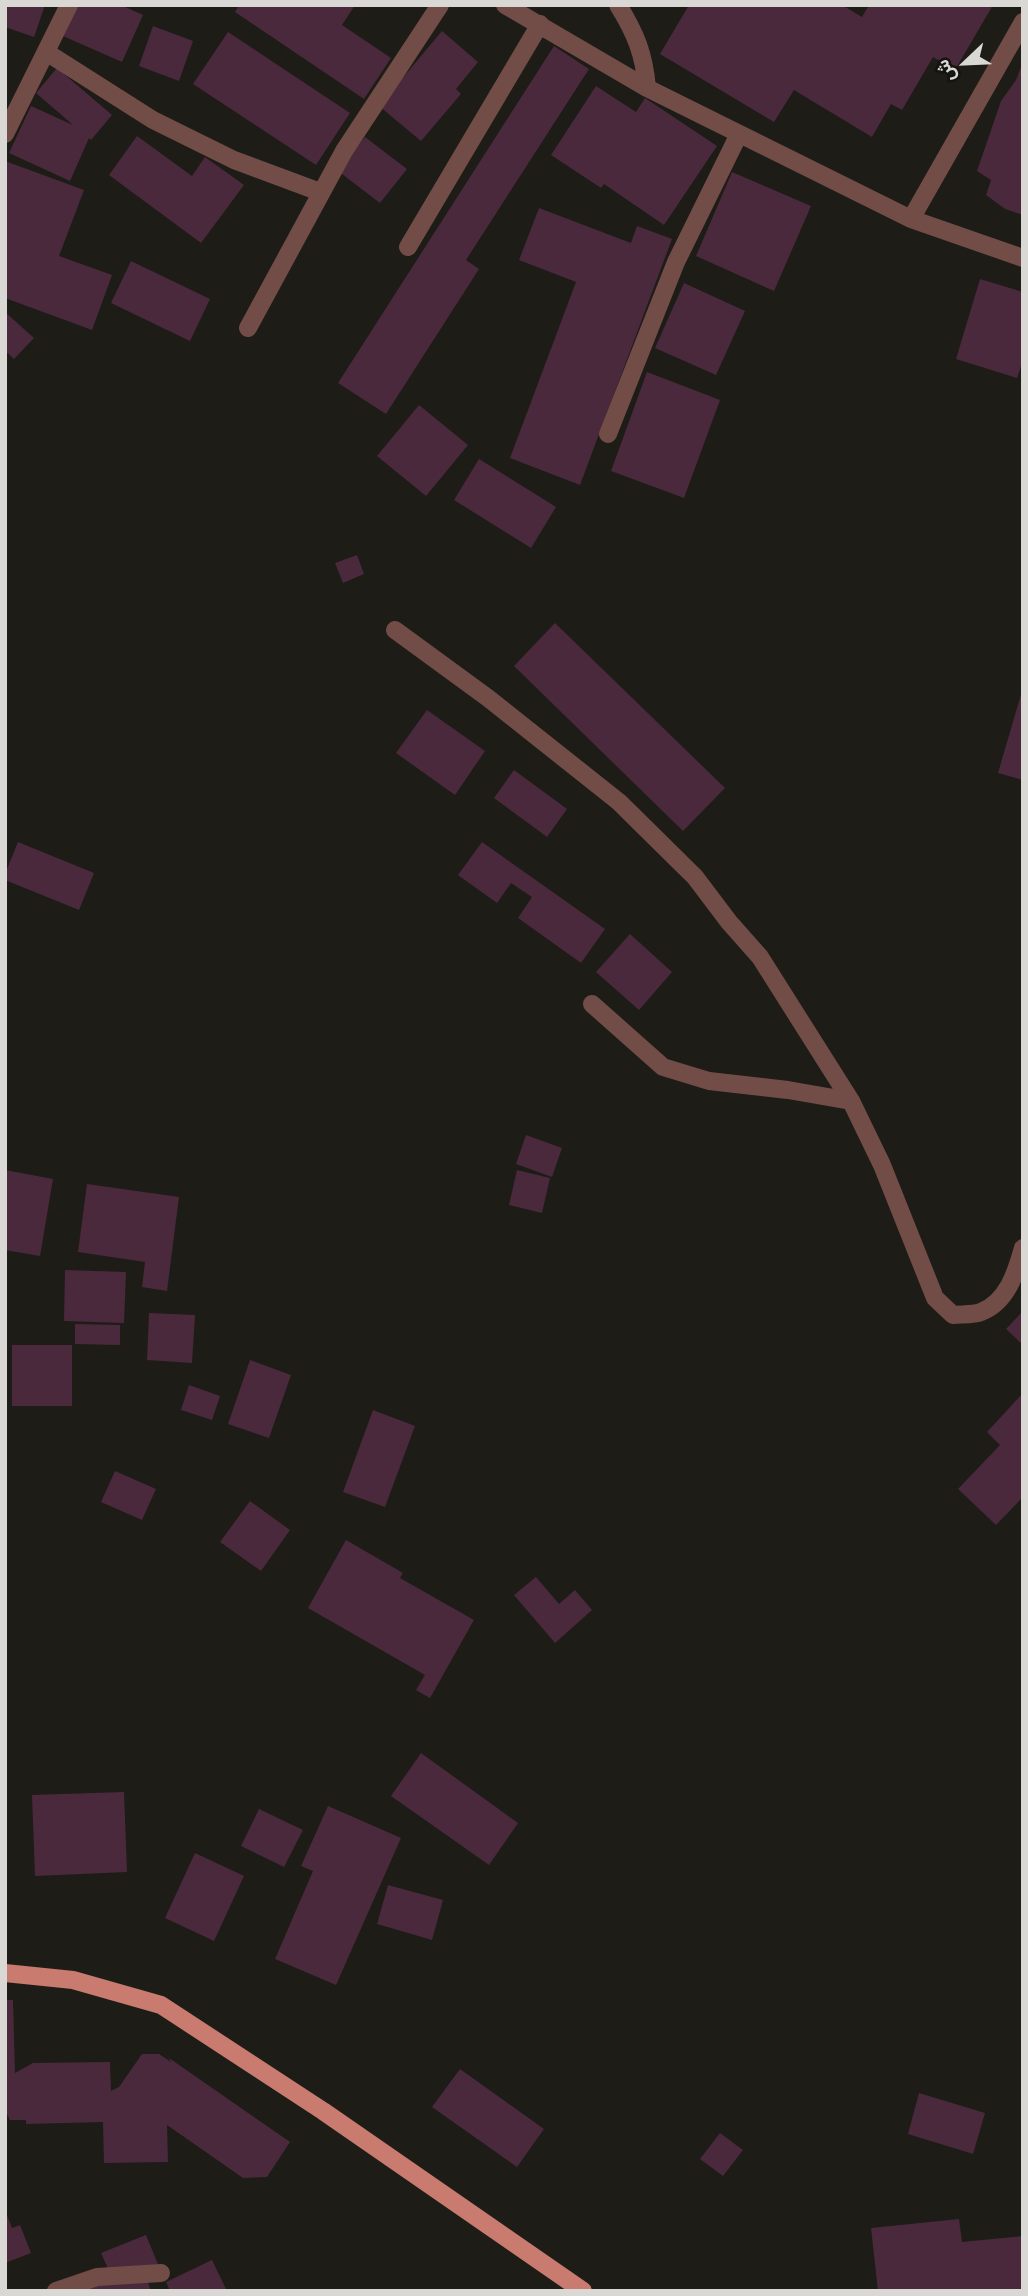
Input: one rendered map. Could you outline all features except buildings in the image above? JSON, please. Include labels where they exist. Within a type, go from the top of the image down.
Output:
[{"type":"main road","points":[[5,1973],[73,1980],[161,2005],[323,2111],[583,2291]]},
{"type":"street","points":[[5,134],[69,5]]},
{"type":"street","points":[[248,328],[344,151],[440,5]]},
{"type":"street","points":[[505,5],[647,88],[911,219],[1023,258]]},
{"type":"street","points":[[618,5],[631,27],[644,60],[647,88]]},
{"type":"street","points":[[911,219],[1023,22]]},
{"type":"street","points":[[408,247],[540,24]]},
{"type":"street","points":[[46,52],[153,120],[234,160],[320,192]]},
{"type":"street","points":[[608,434],[676,262],[739,134]]},
{"type":"street","points":[[395,630],[488,698],[619,803],[695,877],[760,957],[851,1101],[882,1165],[935,1298],[953,1315],[979,1313],[999,1302],[1016,1272],[1023,1248]]},
{"type":"street","points":[[592,1004],[663,1067],[709,1081],[788,1090],[851,1101]]},
{"type":"street","points":[[56,2291],[97,2277],[161,2273]]}]
